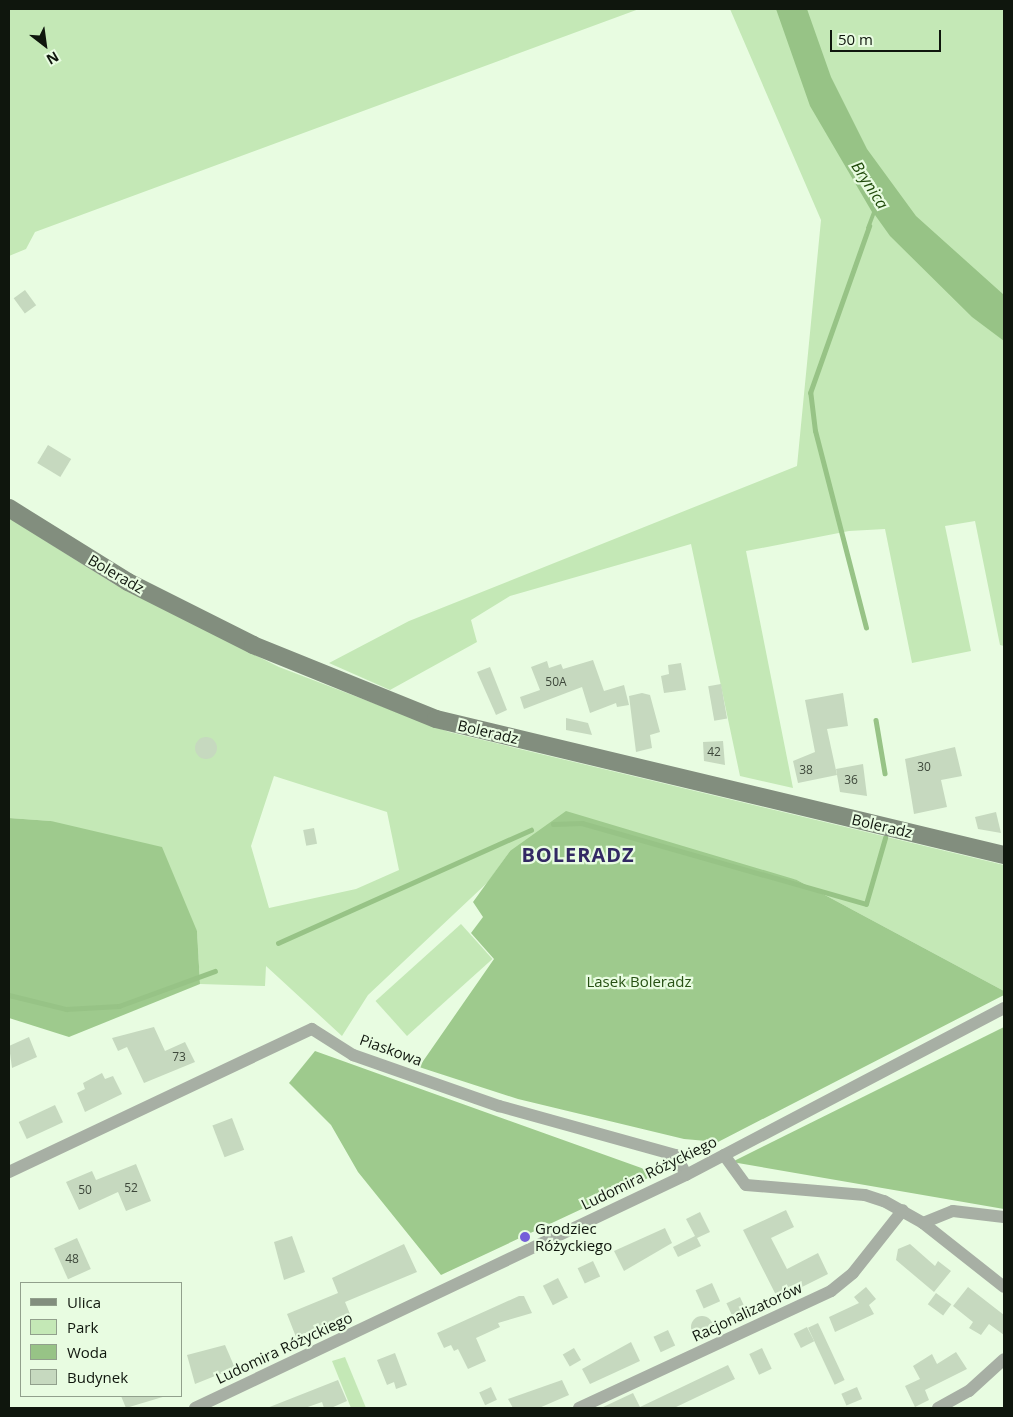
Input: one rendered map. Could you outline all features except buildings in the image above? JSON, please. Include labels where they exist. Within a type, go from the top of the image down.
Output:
[{"type":"street","name":"Boleradz","points":[[9,508],[128,582],[245,641],[436,719],[1004,855]]},
{"type":"street","name":"Ludomira Różyckiego","points":[[194,1408],[686,1175],[1004,1008]]},
{"type":"street","name":"Piaskowa","points":[[9,1172],[312,1029],[353,1055],[499,1106],[676,1155],[686,1175]]},
{"type":"street","points":[[724,1155],[746,1185],[865,1195],[902,1210],[923,1223],[1004,1287]]},
{"type":"street","name":"Racjonalizatorów","points":[[579,1408],[831,1291],[853,1274],[902,1210]]},
{"type":"street","points":[[923,1223],[953,1211],[1004,1217]]},
{"type":"street","points":[[938,1408],[968,1391],[1004,1359]]},
{"type":"green space","points":[[9,9],[639,9],[35,232],[26,249],[9,256]]},
{"type":"green space","points":[[730,9],[1004,9],[1004,646],[1000,645],[975,521],[945,526],[971,651],[912,663],[885,529],[849,531],[746,551],[793,788],[740,776],[691,544],[510,596],[471,620],[477,642],[390,690],[329,663],[409,621],[797,466],[821,220]]},
{"type":"green space","points":[[9,518],[114,584],[279,667],[449,732],[1004,865],[1004,991],[797,880],[510,851],[488,882],[368,995],[342,1036],[266,966],[265,986],[200,984],[197,931],[51,821],[9,818]],"holes":[[[274,776],[387,812],[399,870],[356,889],[269,908],[251,846]]]},
{"type":"green space","name":"Lasek Boleradz","points":[[566,811],[797,880],[1004,991],[1004,995],[718,1142],[684,1139],[518,1099],[419,1067],[494,959],[471,933],[483,917],[473,902],[510,851]]},
{"type":"green space","points":[[9,818],[51,821],[162,847],[197,931],[200,984],[69,1037],[9,1018]]},
{"type":"green space","points":[[461,924],[492,959],[407,1036],[376,1001]]},
{"type":"green space","points":[[1004,1027],[1004,1209],[732,1162]]},
{"type":"green space","points":[[315,1051],[647,1170],[648,1178],[441,1275],[358,1172],[331,1125],[289,1083]]},
{"type":"green space","points":[[345,1357],[366,1408],[351,1408],[332,1361]]},
{"type":"water","name":"Brynica","points":[[776,9],[807,9],[831,77],[867,149],[916,216],[1004,295],[1004,341],[972,317],[890,236],[875,215],[869,231],[866,228],[872,212],[810,106]]},
{"type":"waterway","points":[[866,628],[815,431],[810,393],[869,226]]},
{"type":"waterway","points":[[876,720],[885,773]]},
{"type":"waterway","points":[[553,824],[582,823],[866,904],[885,838]]},
{"type":"waterway","points":[[278,943],[531,830]]},
{"type":"waterway","points":[[9,995],[66,1009],[119,1006],[215,971]]},
{"type":"place","name":"Grodziec Różyckiego","points":[[525,1237]]},
{"type":"district","name":"BOLERADZ","points":[[578,854]]}]
